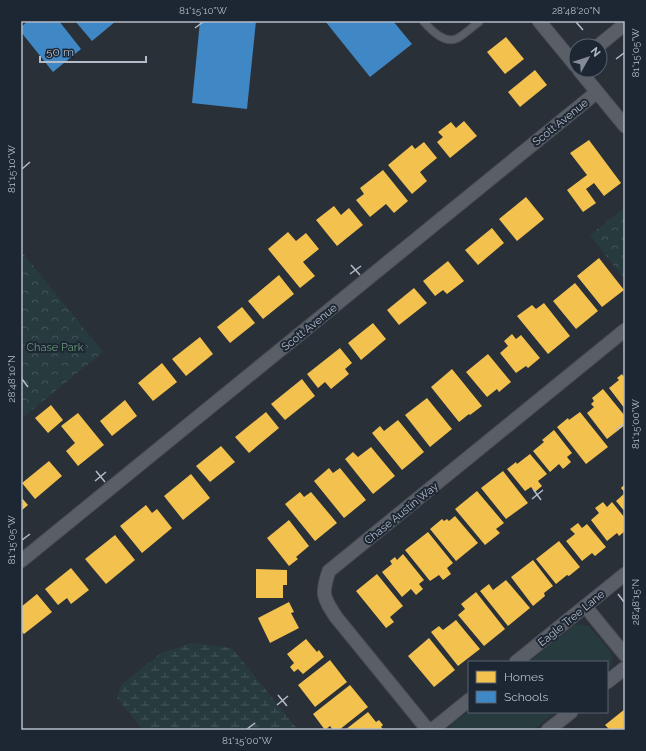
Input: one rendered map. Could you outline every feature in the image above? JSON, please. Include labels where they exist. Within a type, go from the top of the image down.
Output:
[{"type":"street","points":[[539,21],[568,56]]},
{"type":"street","points":[[608,38],[625,24]]},
{"type":"street","points":[[586,78],[625,126]]},
{"type":"street","name":"Scott Avenue","points":[[21,561],[597,92]]},
{"type":"street","name":"Chase Austin Way","points":[[428,730],[336,617],[325,600],[324,585],[329,571],[625,330]]},
{"type":"street","name":"Eagle Tree Lane","points":[[517,661],[625,574]]},
{"type":"street","points":[[585,606],[625,655]]},
{"type":"street","points":[[608,681],[625,668]]},
{"type":"street","points":[[432,730],[468,701]]},
{"type":"street","points":[[548,730],[570,713]]},
{"type":"lane","points":[[423,21],[431,31],[445,39],[457,39],[479,21]]},
{"type":"green space","points":[[625,207],[625,280],[590,235]]},
{"type":"green space","name":"Chase Park","points":[[21,251],[103,352],[21,419]]},
{"type":"green space","points":[[578,624],[589,626],[610,651],[612,661],[608,669],[608,661],[530,661],[573,626]]},
{"type":"green space","points":[[192,643],[232,648],[298,730],[143,730],[117,698],[121,685],[161,653]]},
{"type":"green space","points":[[468,712],[468,713],[554,713],[533,730],[449,730],[452,724]]},
{"type":"building: Homes","points":[[506,37],[524,59],[505,74],[487,52]]},
{"type":"building: Homes","points":[[535,70],[547,85],[520,107],[508,92]]},
{"type":"building: Homes","points":[[464,121],[477,136],[450,158],[437,142],[443,137],[438,132],[451,122],[456,128]]},
{"type":"building: Homes","points":[[589,140],[621,183],[604,196],[594,183],[586,189],[596,203],[583,212],[567,190],[587,175],[570,153]]},
{"type":"building: Homes","points":[[424,142],[437,158],[420,172],[427,181],[412,194],[388,165],[412,145],[415,149]]},
{"type":"building: Homes","points":[[383,170],[408,201],[394,213],[386,204],[370,217],[356,200],[364,194],[360,188]]},
{"type":"building: Homes","points":[[526,197],[544,219],[517,241],[499,219]]},
{"type":"building: Homes","points":[[334,206],[341,215],[349,208],[363,225],[337,246],[316,220]]},
{"type":"building: Homes","points":[[492,228],[504,243],[478,265],[465,250]]},
{"type":"building: Homes","points":[[288,232],[296,241],[306,233],[319,249],[303,262],[315,276],[300,288],[268,249]]},
{"type":"building: Homes","points":[[599,258],[624,290],[602,307],[577,276]]},
{"type":"building: Homes","points":[[448,261],[464,281],[447,294],[443,290],[435,296],[423,281]]},
{"type":"building: Homes","points":[[279,275],[294,294],[263,319],[248,301]]},
{"type":"building: Homes","points":[[575,283],[598,311],[576,329],[553,301]]},
{"type":"building: Homes","points":[[414,288],[427,303],[399,325],[387,310]]},
{"type":"building: Homes","points":[[544,303],[570,336],[548,354],[517,316],[532,305],[536,309]]},
{"type":"building: Homes","points":[[242,307],[255,323],[230,343],[217,327]]},
{"type":"building: Homes","points":[[373,323],[386,339],[361,360],[348,343]]},
{"type":"building: Homes","points":[[512,334],[516,339],[521,335],[540,358],[528,368],[526,366],[516,373],[500,353],[508,346],[504,341]]},
{"type":"building: Homes","points":[[200,337],[213,354],[186,376],[172,359]]},
{"type":"building: Homes","points":[[340,348],[352,363],[345,369],[349,374],[331,389],[325,382],[318,388],[307,374]]},
{"type":"building: Homes","points":[[488,354],[511,382],[499,392],[497,389],[487,397],[466,372]]},
{"type":"building: Homes","points":[[162,363],[177,382],[153,401],[138,383]]},
{"type":"building: Homes","points":[[452,369],[482,406],[459,422],[431,387]]},
{"type":"building: Homes","points":[[622,374],[623,376],[625,374],[625,409],[609,388],[619,380],[617,378]]},
{"type":"building: Homes","points":[[302,379],[315,396],[285,420],[271,404]]},
{"type":"building: Homes","points":[[603,389],[625,416],[625,425],[607,439],[587,413],[594,407],[591,404],[594,401],[592,398]]},
{"type":"building: Homes","points":[[427,398],[452,429],[430,447],[405,415]]},
{"type":"building: Homes","points":[[125,400],[137,416],[112,436],[100,421]]},
{"type":"building: Homes","points":[[51,405],[63,420],[48,433],[35,418]]},
{"type":"building: Homes","points":[[266,412],[279,428],[249,453],[235,437]]},
{"type":"building: Homes","points":[[580,412],[608,447],[586,464],[557,427],[568,418],[569,420]]},
{"type":"building: Homes","points":[[78,413],[104,445],[78,466],[66,451],[75,443],[61,426]]},
{"type":"building: Homes","points":[[398,420],[424,452],[402,470],[372,433],[380,426],[384,431]]},
{"type":"building: Homes","points":[[554,430],[572,453],[567,457],[571,462],[563,469],[559,464],[550,472],[533,451],[544,442],[542,440]]},
{"type":"building: Homes","points":[[221,446],[235,462],[210,482],[196,466]]},
{"type":"building: Homes","points":[[371,447],[395,476],[373,494],[345,459],[353,452],[358,457]]},
{"type":"building: Homes","points":[[530,454],[547,474],[538,481],[542,486],[535,492],[531,487],[525,491],[507,469],[516,462],[517,464]]},
{"type":"building: Homes","points":[[49,461],[62,476],[35,499],[22,483]]},
{"type":"building: Homes","points":[[329,468],[333,473],[340,468],[366,500],[344,518],[314,481]]},
{"type":"building: Homes","points":[[503,471],[528,503],[506,519],[481,488]]},
{"type":"building: Homes","points":[[191,474],[210,498],[183,520],[164,496]]},
{"type":"building: Homes","points":[[625,484],[625,493],[621,488]]},
{"type":"building: Homes","points":[[477,491],[504,523],[496,529],[500,533],[485,545],[455,509]]},
{"type":"building: Homes","points":[[300,492],[304,497],[311,492],[337,523],[315,541],[285,504]]},
{"type":"building: Homes","points":[[625,493],[625,512],[616,501]]},
{"type":"building: Homes","points":[[21,497],[28,505],[21,511]]},
{"type":"building: Homes","points":[[603,502],[607,507],[612,502],[625,518],[625,531],[619,536],[617,533],[607,541],[591,520],[599,513],[595,508]]},
{"type":"building: Homes","points":[[146,505],[152,513],[157,509],[172,528],[142,553],[120,526]]},
{"type":"building: Homes","points":[[455,516],[478,543],[456,561],[430,529],[442,519],[444,521],[447,519],[449,521]]},
{"type":"building: Homes","points":[[289,520],[309,546],[296,557],[298,559],[289,566],[267,538]]},
{"type":"building: Homes","points":[[578,523],[582,528],[587,524],[606,547],[595,556],[592,553],[582,561],[566,541],[575,534],[570,529]]},
{"type":"building: Homes","points":[[428,532],[453,563],[447,568],[451,574],[443,580],[439,575],[430,581],[405,550]]},
{"type":"building: Homes","points":[[115,535],[135,560],[106,584],[85,559]]},
{"type":"building: Homes","points":[[559,541],[580,567],[556,584],[536,559]]},
{"type":"building: Homes","points":[[403,554],[424,580],[419,584],[423,589],[416,595],[411,589],[402,597],[382,572],[392,564],[390,561],[395,557],[397,560]]},
{"type":"building: Homes","points":[[533,560],[553,586],[544,593],[545,596],[533,606],[511,577]]},
{"type":"building: Homes","points":[[71,568],[89,590],[71,604],[67,598],[58,605],[45,589]]},
{"type":"building: Homes","points":[[256,569],[287,570],[287,585],[283,585],[283,598],[256,598]]},
{"type":"building: Homes","points":[[377,574],[403,606],[390,617],[394,622],[386,628],[356,591]]},
{"type":"building: Homes","points":[[506,580],[530,608],[508,626],[480,591],[489,584],[493,590]]},
{"type":"building: Homes","points":[[476,592],[505,629],[484,646],[458,615],[465,609],[461,604]]},
{"type":"building: Homes","points":[[37,594],[52,612],[24,634],[21,631],[21,607]]},
{"type":"building: Homes","points":[[289,602],[294,612],[291,613],[299,628],[270,643],[258,618]]},
{"type":"building: Homes","points":[[456,620],[480,649],[458,666],[431,632],[439,626],[443,630]]},
{"type":"building: Homes","points":[[429,638],[455,670],[434,687],[408,656]]},
{"type":"building: Homes","points":[[306,639],[317,652],[319,650],[324,657],[303,674],[298,669],[294,672],[290,667],[294,663],[287,654]]},
{"type":"building: Homes","points":[[330,660],[347,682],[315,707],[298,685]]},
{"type":"building: Homes","points":[[350,685],[368,707],[339,730],[333,730],[330,726],[325,730],[313,714]]},
{"type":"building: Homes","points":[[625,709],[625,730],[610,730],[605,725]]},
{"type":"building: Homes","points":[[368,712],[376,722],[379,720],[383,725],[381,727],[384,730],[345,730]]},
{"type":"building: Schools","points":[[28,21],[59,21],[81,49],[53,72],[21,32],[21,27]]},
{"type":"building: Schools","points":[[75,21],[116,21],[92,41]]},
{"type":"building: Schools","points":[[200,21],[256,21],[247,109],[192,103]]},
{"type":"building: Schools","points":[[325,21],[393,21],[412,44],[370,77]]}]
